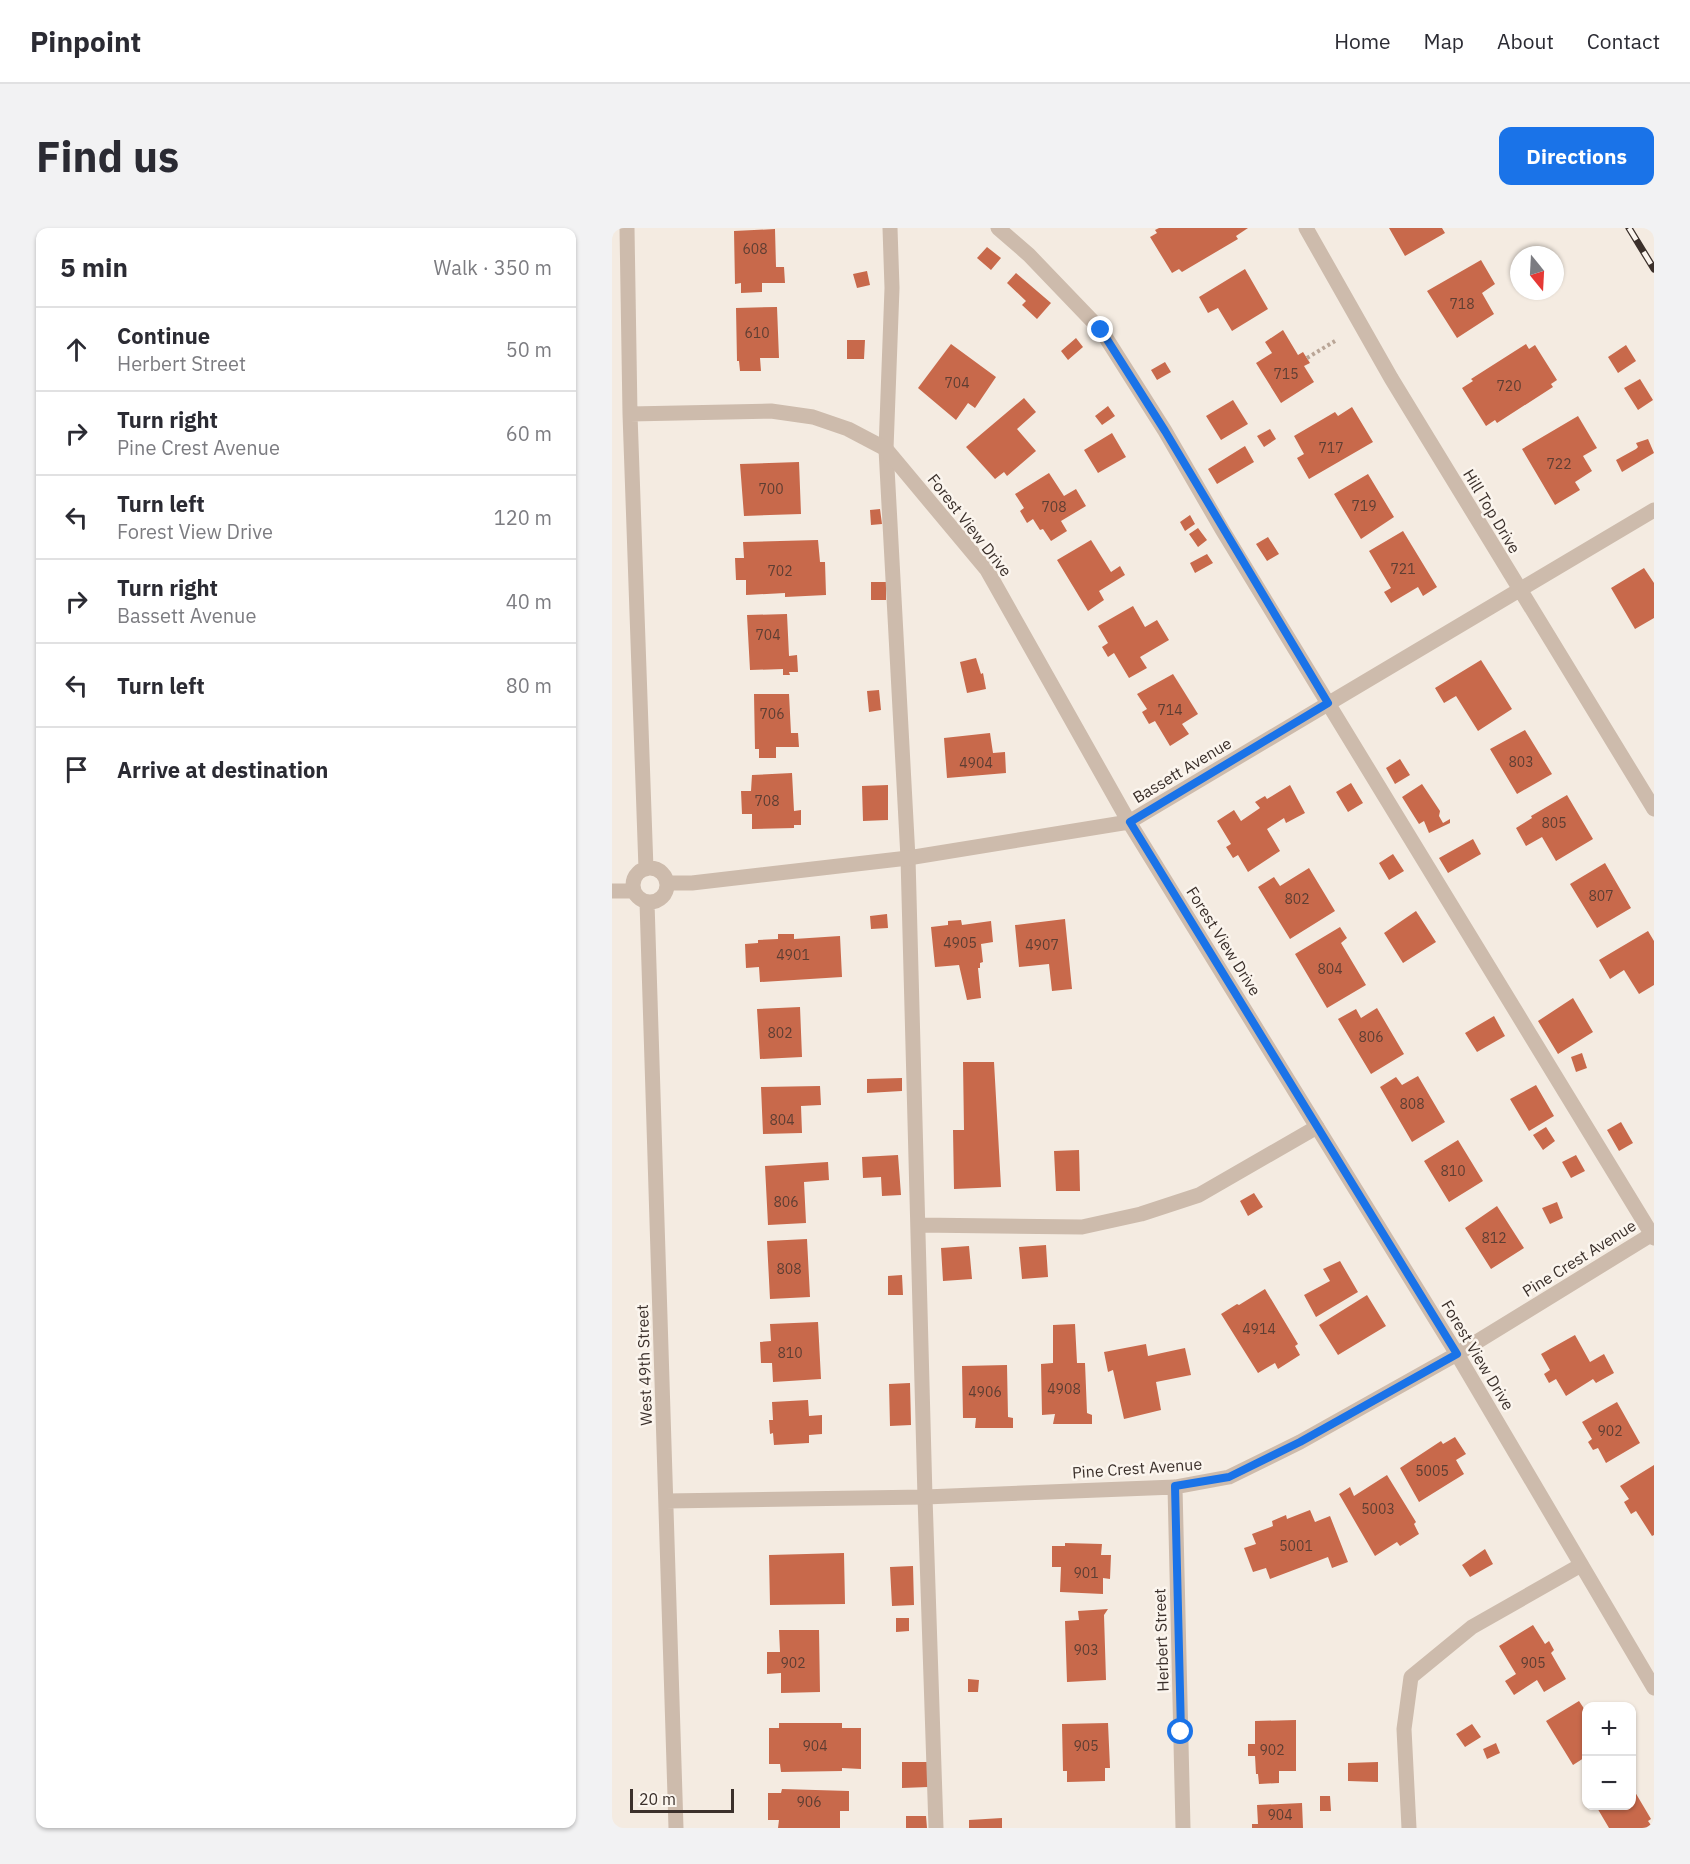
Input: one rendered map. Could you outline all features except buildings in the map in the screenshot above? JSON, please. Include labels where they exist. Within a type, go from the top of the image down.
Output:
[{"type":"street","points":[[627,228],[630,414],[646,869]]},
{"type":"street","points":[[890,228],[892,288],[886,449],[908,858],[936,1828]]},
{"type":"street","points":[[998,228],[1029,255],[1101,330],[1165,431],[1653,1235]]},
{"type":"street","name":"Hill Top Drive","points":[[1306,228],[1390,378],[1654,808]]},
{"type":"street","name":"Forest View Drive","points":[[630,414],[771,411],[822,420],[848,429],[886,449],[987,570],[1130,822],[1457,1354],[1654,1688]]},
{"type":"street","name":"Bassett Avenue","points":[[667,883],[692,883],[908,858],[1130,822],[1654,510]]},
{"type":"street","points":[[646,869],[662,873],[667,883],[662,898],[652,902],[642,900],[634,891],[634,880],[646,869]]},
{"type":"street","points":[[612,891],[634,891]]},
{"type":"street","name":"West 49th Street","points":[[647,902],[676,1828]]},
{"type":"street","points":[[918,1225],[1082,1227],[1141,1214],[1199,1195],[1317,1126]]},
{"type":"street","name":"Pine Crest Avenue","points":[[666,1501],[925,1497],[1175,1486],[1229,1477],[1300,1442],[1457,1354],[1653,1235]]},
{"type":"street","name":"Herbert Street","points":[[1175,1486],[1184,1828]]},
{"type":"street","points":[[1409,1828],[1404,1729],[1411,1677],[1472,1626],[1581,1564]]},
{"type":"path","points":[[1307,358],[1335,341]]},
{"type":"railway","points":[[1629,228],[1654,269]]},
{"type":"route","points":[[1101,330],[1165,431],[1328,703],[1130,822],[1457,1354],[1300,1442],[1229,1477],[1175,1486],[1181,1732]]}]
